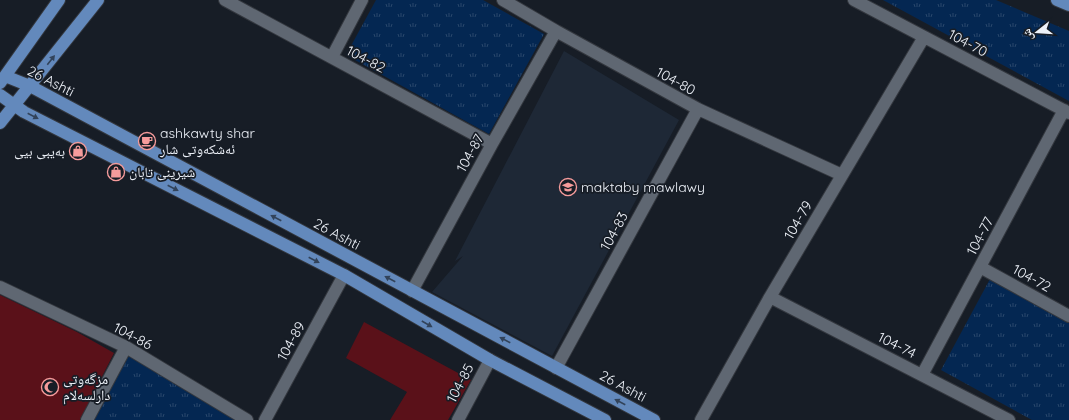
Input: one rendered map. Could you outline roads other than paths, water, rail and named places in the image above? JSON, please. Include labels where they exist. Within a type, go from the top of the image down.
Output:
[{"type":"main road","points":[[2,77],[59,0]]},
{"type":"main road","points":[[0,123],[98,0]]},
{"type":"main road","points":[[1057,0],[1069,5]]},
{"type":"main road","name":"26 Ashti","points":[[2,77],[30,86],[654,420]]},
{"type":"main road","points":[[0,95],[14,106],[344,275],[490,360],[605,420]]},
{"type":"street","name":"104-82","points":[[225,0],[492,144]]},
{"type":"street","points":[[332,57],[362,0]]},
{"type":"street","name":"104-80","points":[[503,0],[698,109],[842,175]]},
{"type":"street","name":"104-70","points":[[854,0],[1066,112]]},
{"type":"street","name":"104-87","points":[[412,291],[492,144],[556,31]]},
{"type":"street","name":"104-79","points":[[701,420],[770,297],[924,37]]},
{"type":"street","name":"104-83","points":[[556,368],[698,109]]},
{"type":"street","name":"104-77","points":[[922,375],[1066,112]]},
{"type":"street","name":"104-72","points":[[980,267],[1069,316]]},
{"type":"street","name":"104-89","points":[[265,420],[344,275]]},
{"type":"street","name":"104-86","points":[[0,287],[126,347],[247,420]]},
{"type":"street","name":"104-74","points":[[770,297],[1009,420]]},
{"type":"street","points":[[87,420],[126,347]]},
{"type":"street","name":"104-85","points":[[458,420],[490,360]]},
{"type":"place","name":"ashkawty shar ئەشکەوتی شار","points":[[147,141]]},
{"type":"place","name":"بەیبی بیی","points":[[78,151]]},
{"type":"place","name":"شیرینی تابان","points":[[116,172]]},
{"type":"place","name":"maktaby mawlawy","points":[[568,187]]},
{"type":"place","name":"مزگەوتی دارلسەلام","points":[[50,387]]}]
